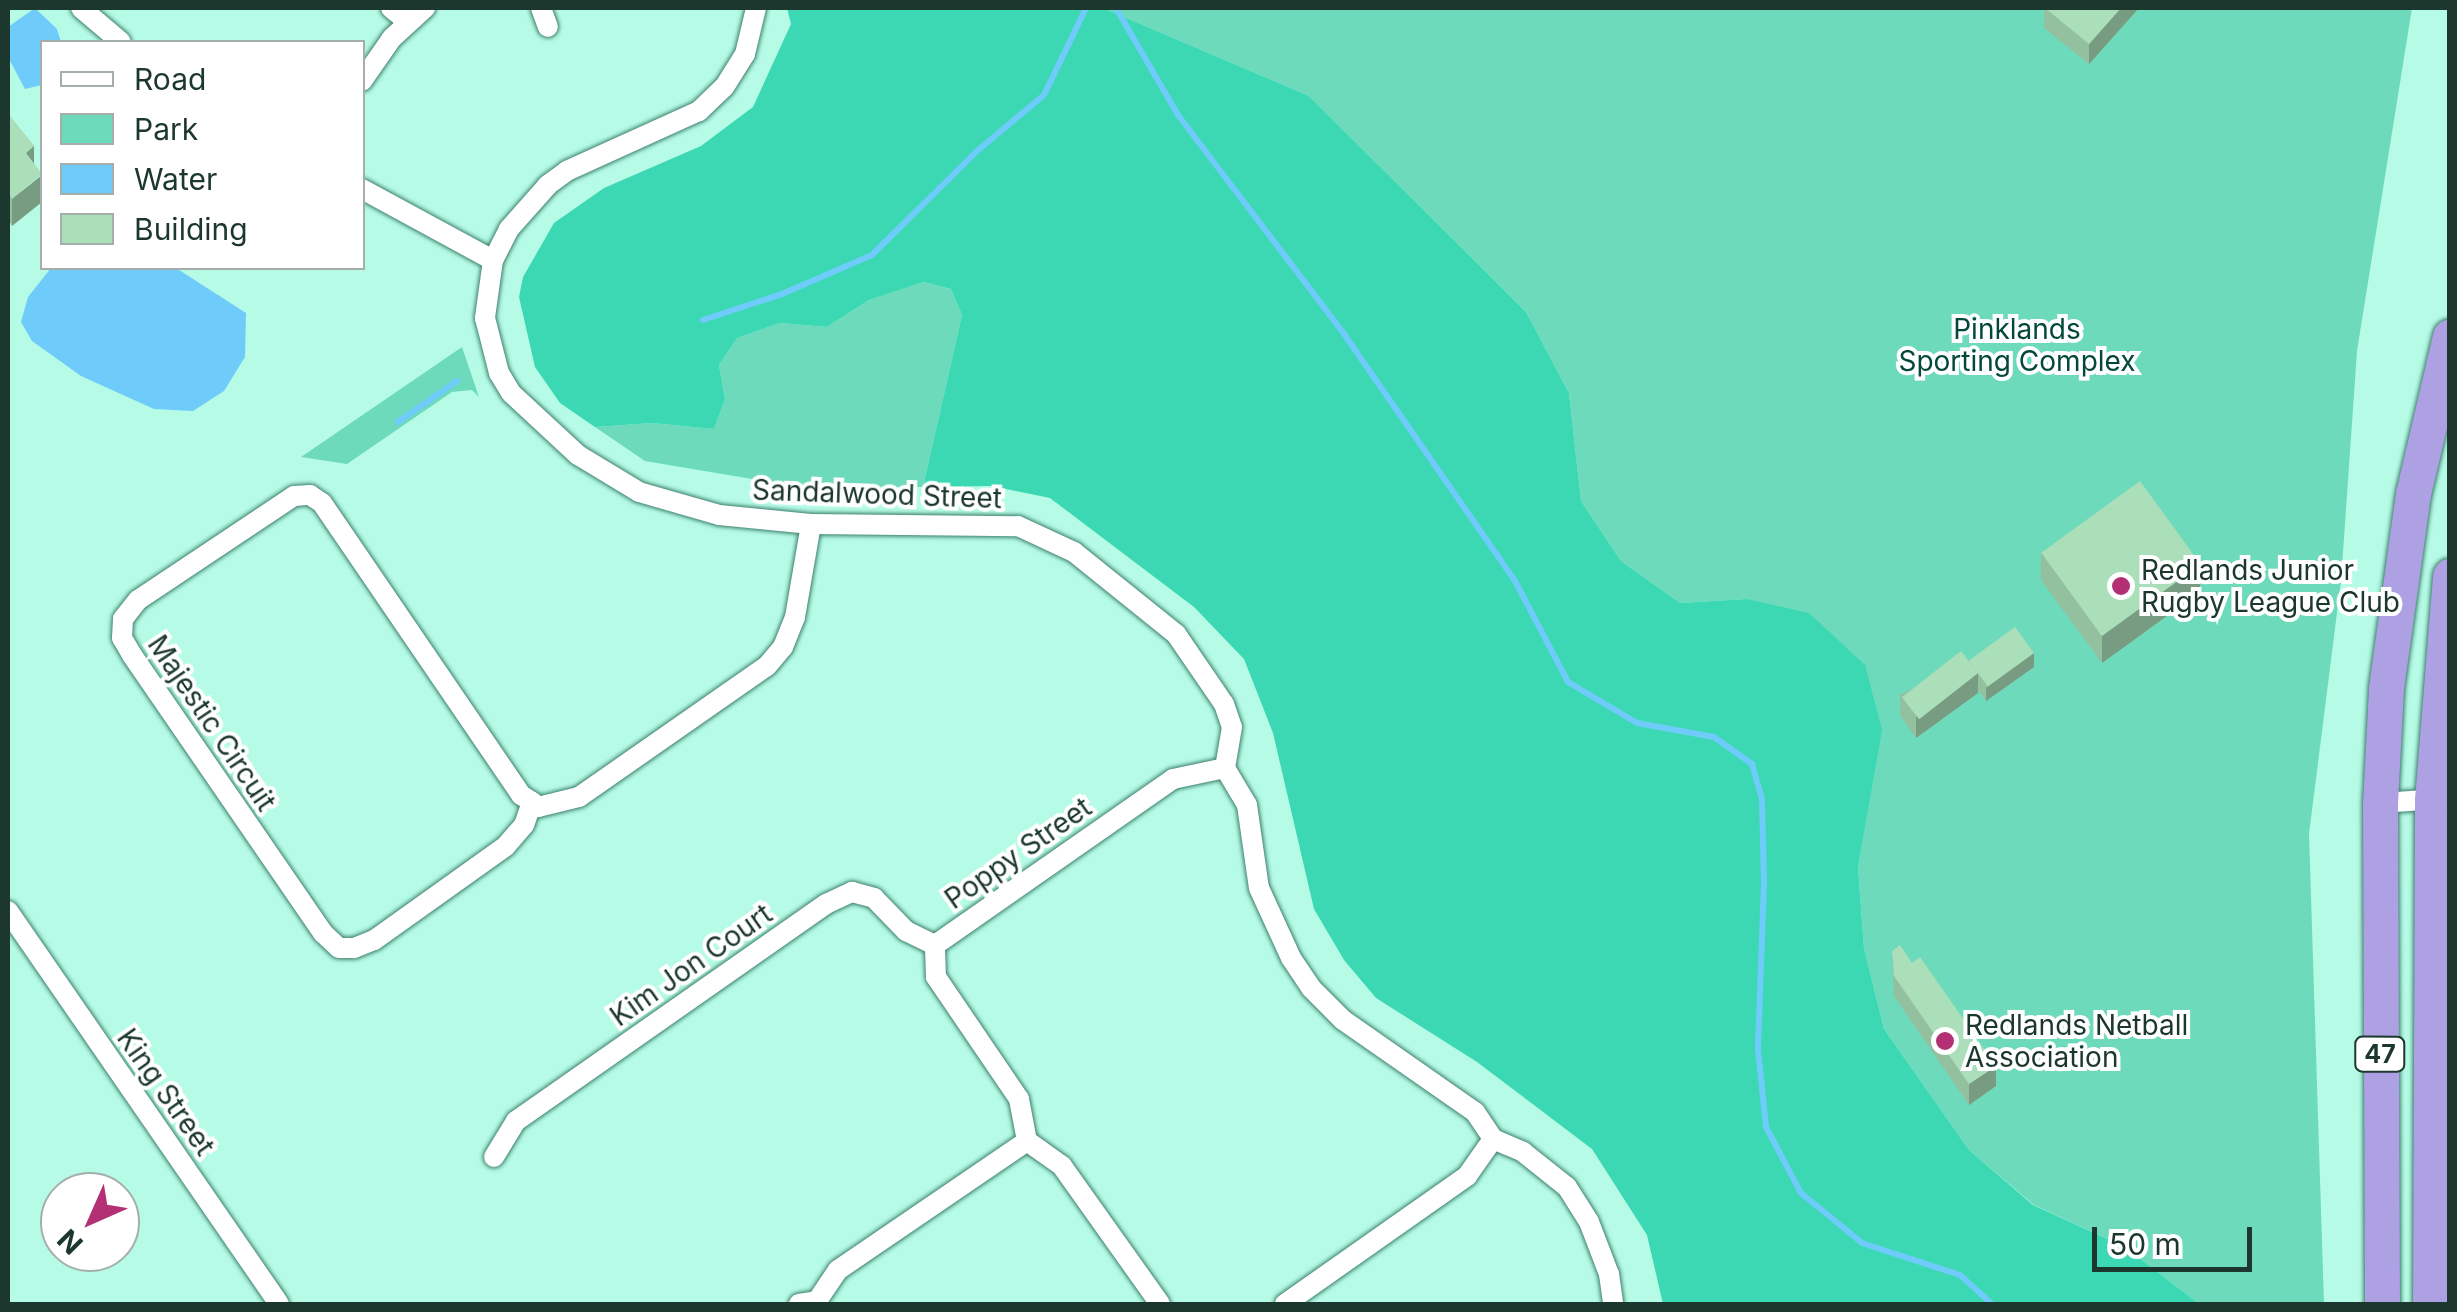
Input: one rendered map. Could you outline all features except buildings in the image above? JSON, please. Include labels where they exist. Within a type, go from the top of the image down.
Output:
[{"type":"highway","name":"47","points":[[2382,1304],[2380,803],[2398,588],[2413,494],[2450,336]]},
{"type":"highway","name":"47","points":[[2430,1304],[2450,576]]},
{"type":"street","points":[[81,8],[119,40]]},
{"type":"street","points":[[365,76],[399,14],[425,8]]},
{"type":"street","points":[[365,191],[493,260],[509,229],[558,178],[699,111],[724,88],[745,54],[756,8]]},
{"type":"street","name":"Sandalwood Street","points":[[493,260],[486,297],[488,341],[511,393],[608,476],[639,492],[719,515],[811,524],[1018,526],[1074,552],[1176,634],[1224,704],[1232,727],[1225,768]]},
{"type":"street","name":"Majestic Circuit","points":[[310,494],[322,503],[522,795],[532,802],[524,825],[506,846],[374,940],[354,948],[339,948],[323,932],[132,655],[122,638],[124,619],[138,600],[294,496],[310,494]]},
{"type":"street","points":[[532,802],[538,806],[579,797],[767,666],[783,647],[795,617],[811,524]]},
{"type":"street","points":[[1225,768],[1247,805],[1258,888],[1273,926],[1311,988],[1344,1020],[1475,1112],[1493,1139],[1523,1152],[1567,1187],[1589,1222],[1609,1274],[1613,1304]]},
{"type":"street","name":"Poppy Street","points":[[1027,1141],[1018,1099],[936,977],[935,945],[1173,778],[1225,768]]},
{"type":"street","points":[[2380,803],[2441,799]]},
{"type":"street","name":"Kim Jon Court","points":[[494,1157],[516,1120],[826,904],[852,892],[874,898],[906,931],[935,945]]},
{"type":"street","name":"King Street","points":[[8,911],[279,1304]]},
{"type":"street","points":[[1285,1304],[1467,1176],[1493,1139]]},
{"type":"street","points":[[811,1303],[838,1270],[1027,1141],[1062,1166],[1160,1304]]},
{"type":"green space","points":[[787,8],[1103,8],[1309,96],[1526,312],[1569,393],[1581,501],[1621,561],[1680,603],[1747,599],[1809,613],[1865,665],[1882,730],[1858,867],[1864,948],[1884,1029],[1969,1150],[2033,1205],[2125,1247],[2199,1304],[1663,1304],[1647,1235],[1592,1149],[1477,1062],[1376,998],[1344,960],[1314,909],[1273,733],[1244,659],[1194,607],[1050,498],[991,486],[923,487],[962,315],[951,289],[924,282],[869,300],[827,327],[780,323],[737,338],[719,365],[725,399],[714,429],[652,423],[595,427],[560,403],[535,367],[519,297],[523,277],[554,223],[604,188],[701,146],[753,107],[791,24]]},
{"type":"green space","name":"Pinklands Sporting Complex","points":[[1103,8],[2412,8],[2357,351],[2341,581],[2309,834],[2324,1304],[2199,1304],[2125,1247],[2034,1205],[1969,1150],[1884,1029],[1864,948],[1858,867],[1881,730],[1747,599],[1680,603],[1621,561],[1581,501],[1569,393],[1526,312],[1309,96]]},
{"type":"green space","points":[[924,282],[951,289],[962,315],[923,487],[805,488],[645,461],[595,427],[652,423],[714,429],[725,399],[719,365],[737,338],[780,323],[827,327],[869,300]]},
{"type":"green space","points":[[462,347],[479,397],[472,390],[452,392],[347,464],[301,457]]},
{"type":"water","points":[[35,8],[57,29],[60,40],[40,40],[40,85],[25,89],[8,57],[8,27]]},
{"type":"water","points":[[49,270],[179,270],[246,313],[245,357],[224,391],[193,411],[154,409],[81,376],[32,341],[21,322],[28,297]]},
{"type":"waterway","points":[[703,320],[782,294],[872,255],[977,151],[1044,95],[1086,8]]},
{"type":"waterway","points":[[1116,8],[1178,115],[1344,334],[1515,581],[1568,682],[1637,723],[1714,737],[1752,764],[1762,800],[1764,883],[1758,1049],[1766,1127],[1801,1193],[1862,1243],[1960,1275],[1992,1304]]},
{"type":"waterway","points":[[398,422],[457,381]]},
{"type":"place","name":"Redlands Junior Rugby League Club","points":[[2121,586]]},
{"type":"place","name":"Redlands Netball Association","points":[[1945,1041]]}]
